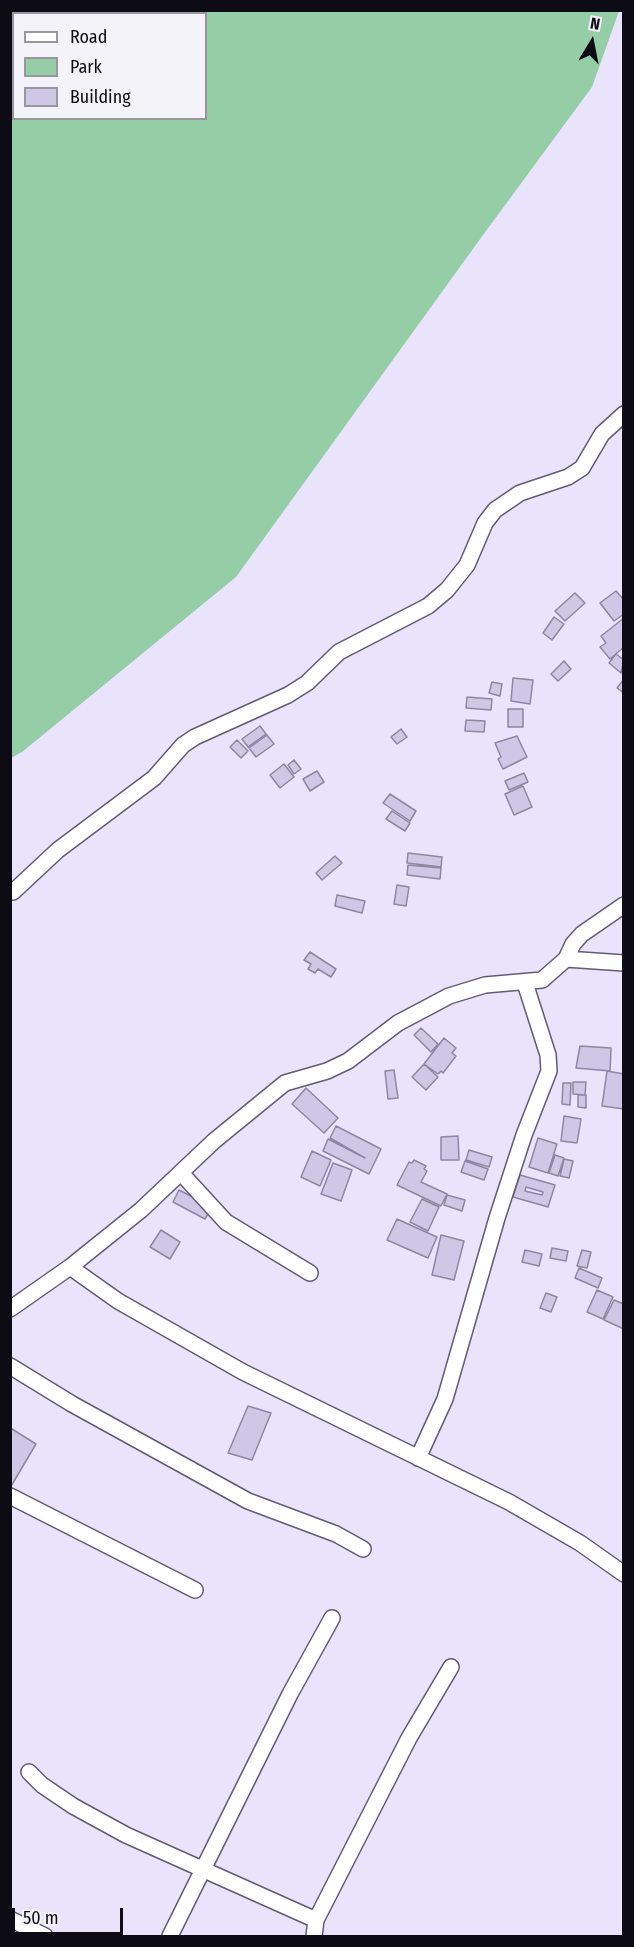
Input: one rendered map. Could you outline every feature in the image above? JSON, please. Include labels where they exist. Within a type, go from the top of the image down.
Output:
[{"type":"street","points":[[13,892],[58,850],[154,778],[183,745],[195,736],[288,695],[307,683],[339,652],[428,606],[447,590],[467,565],[485,523],[495,510],[520,493],[568,477],[582,468],[602,434],[624,414]]},
{"type":"street","points":[[10,1309],[69,1267],[182,1174],[214,1141],[285,1083],[327,1071],[348,1061],[398,1023],[449,996],[485,985],[542,980],[566,959],[573,944],[582,934],[624,905]]},
{"type":"street","points":[[566,959],[624,963]]},
{"type":"street","points":[[418,1458],[445,1399],[524,1134],[549,1071],[548,1055],[525,983]]},
{"type":"street","points":[[182,1174],[226,1222],[310,1273]]},
{"type":"street","points":[[69,1267],[118,1301],[243,1372],[509,1502],[580,1543],[624,1574]]},
{"type":"street","points":[[10,1366],[72,1404],[248,1501],[327,1530],[363,1549]]},
{"type":"street","points":[[10,1496],[195,1590]]},
{"type":"street","points":[[170,1936],[290,1694],[332,1618]]},
{"type":"street","points":[[314,1936],[316,1920],[409,1738],[451,1667]]},
{"type":"street","points":[[29,1772],[42,1785],[73,1806],[126,1835],[316,1920]]},
{"type":"street","points":[[10,1919],[45,1936]]},
{"type":"green space","points":[[11,10],[619,11],[592,87],[236,577],[22,752],[11,758]]},
{"type":"building","points":[[616,591],[624,600],[624,614],[614,621],[600,603]]},
{"type":"building","points":[[575,593],[585,603],[565,621],[555,611]]},
{"type":"building","points":[[554,617],[564,624],[552,640],[543,633]]},
{"type":"building","points":[[624,618],[624,647],[610,659],[600,647],[606,643],[601,636]]},
{"type":"building","points":[[616,654],[624,660],[621,673],[609,663]]},
{"type":"building","points":[[564,661],[571,669],[558,681],[551,674]]},
{"type":"building","points":[[513,678],[533,680],[530,704],[511,701]]},
{"type":"building","points":[[624,679],[624,693],[617,688]]},
{"type":"building","points":[[492,682],[502,684],[500,696],[489,693]]},
{"type":"building","points":[[467,697],[492,699],[491,710],[466,708]]},
{"type":"building","points":[[508,709],[523,709],[523,727],[508,727]]},
{"type":"building","points":[[466,720],[485,721],[484,732],[465,731]]},
{"type":"building","points":[[260,726],[266,734],[248,747],[242,739]]},
{"type":"building","points":[[401,729],[407,737],[397,744],[391,737]]},
{"type":"building","points":[[267,735],[274,744],[256,757],[249,748]]},
{"type":"building","points":[[517,736],[527,757],[503,769],[498,759],[501,757],[495,743]]},
{"type":"building","points":[[237,740],[248,751],[241,758],[230,747]]},
{"type":"building","points":[[294,760],[301,769],[294,774],[288,765]]},
{"type":"building","points":[[284,764],[294,777],[280,788],[270,775]]},
{"type":"building","points":[[317,771],[324,782],[310,791],[303,779]]},
{"type":"building","points":[[524,773],[528,782],[509,790],[505,781]]},
{"type":"building","points":[[523,786],[532,807],[514,815],[505,794]]},
{"type":"building","points":[[390,794],[416,811],[410,821],[383,803]]},
{"type":"building","points":[[392,811],[410,823],[405,831],[386,819]]},
{"type":"building","points":[[408,853],[442,857],[441,867],[407,863]]},
{"type":"building","points":[[335,856],[342,863],[322,880],[316,873]]},
{"type":"building","points":[[408,865],[441,868],[440,879],[407,875]]},
{"type":"building","points":[[397,885],[409,887],[406,906],[394,904]]},
{"type":"building","points":[[337,895],[365,901],[362,913],[335,906]]},
{"type":"building","points":[[310,952],[336,969],[331,977],[318,969],[315,973],[308,969],[311,964],[304,960]]},
{"type":"building","points":[[421,1028],[438,1044],[431,1052],[414,1035]]},
{"type":"building","points":[[444,1038],[456,1048],[452,1053],[456,1056],[443,1073],[441,1071],[438,1074],[424,1064]]},
{"type":"building","points":[[580,1046],[611,1048],[610,1071],[576,1068]]},
{"type":"building","points":[[424,1064],[438,1077],[426,1090],[412,1077]]},
{"type":"building","points":[[394,1070],[398,1098],[388,1099],[385,1071]]},
{"type":"building","points":[[607,1071],[624,1074],[624,1109],[602,1106]]},
{"type":"building","points":[[573,1082],[586,1082],[585,1095],[573,1094]]},
{"type":"building","points":[[563,1083],[571,1083],[570,1105],[562,1104]]},
{"type":"building","points":[[306,1088],[338,1118],[324,1133],[292,1104]]},
{"type":"building","points":[[578,1095],[586,1095],[586,1108],[578,1107]]},
{"type":"building","points":[[564,1116],[581,1119],[577,1143],[561,1141]]},
{"type":"building","points":[[336,1126],[381,1149],[369,1174],[323,1151],[328,1139],[365,1158],[330,1138]]},
{"type":"building","points":[[458,1136],[459,1160],[441,1160],[441,1137]]},
{"type":"building","points":[[538,1138],[557,1144],[548,1173],[529,1167]]},
{"type":"building","points":[[469,1150],[492,1157],[489,1167],[466,1160]]},
{"type":"building","points":[[312,1151],[331,1160],[320,1186],[301,1177]]},
{"type":"building","points":[[555,1155],[564,1158],[558,1176],[549,1173]]},
{"type":"building","points":[[564,1159],[573,1161],[569,1178],[560,1176]]},
{"type":"building","points":[[414,1160],[426,1166],[424,1169],[427,1171],[421,1182],[447,1194],[441,1206],[397,1185],[409,1162],[412,1163]]},
{"type":"building","points":[[465,1161],[488,1169],[484,1180],[461,1172]]},
{"type":"building","points":[[333,1163],[352,1170],[341,1201],[321,1194]]},
{"type":"building","points":[[520,1175],[555,1185],[548,1207],[513,1197]],"holes":[[[526,1187],[543,1192],[542,1195],[525,1191]]]},
{"type":"building","points":[[179,1190],[212,1207],[205,1219],[173,1202]]},
{"type":"building","points":[[447,1195],[465,1200],[462,1211],[444,1205]]},
{"type":"building","points":[[422,1199],[439,1207],[428,1231],[410,1222]]},
{"type":"building","points":[[397,1219],[437,1237],[428,1258],[387,1240]]},
{"type":"building","points":[[161,1230],[180,1242],[170,1259],[150,1247]]},
{"type":"building","points":[[441,1235],[464,1241],[454,1280],[432,1275]]},
{"type":"building","points":[[552,1248],[568,1251],[566,1261],[550,1258]]},
{"type":"building","points":[[525,1250],[542,1254],[539,1266],[522,1262]]},
{"type":"building","points":[[582,1250],[591,1252],[587,1268],[577,1266]]},
{"type":"building","points":[[579,1268],[602,1278],[598,1288],[575,1278]]},
{"type":"building","points":[[597,1290],[613,1297],[603,1319],[587,1312]]},
{"type":"building","points":[[546,1293],[557,1297],[551,1312],[540,1308]]},
{"type":"building","points":[[614,1300],[624,1304],[624,1329],[604,1320]]},
{"type":"building","points":[[248,1406],[271,1413],[252,1460],[228,1453]]},
{"type":"building","points":[[12,1429],[36,1444],[10,1488],[10,1431]]}]
